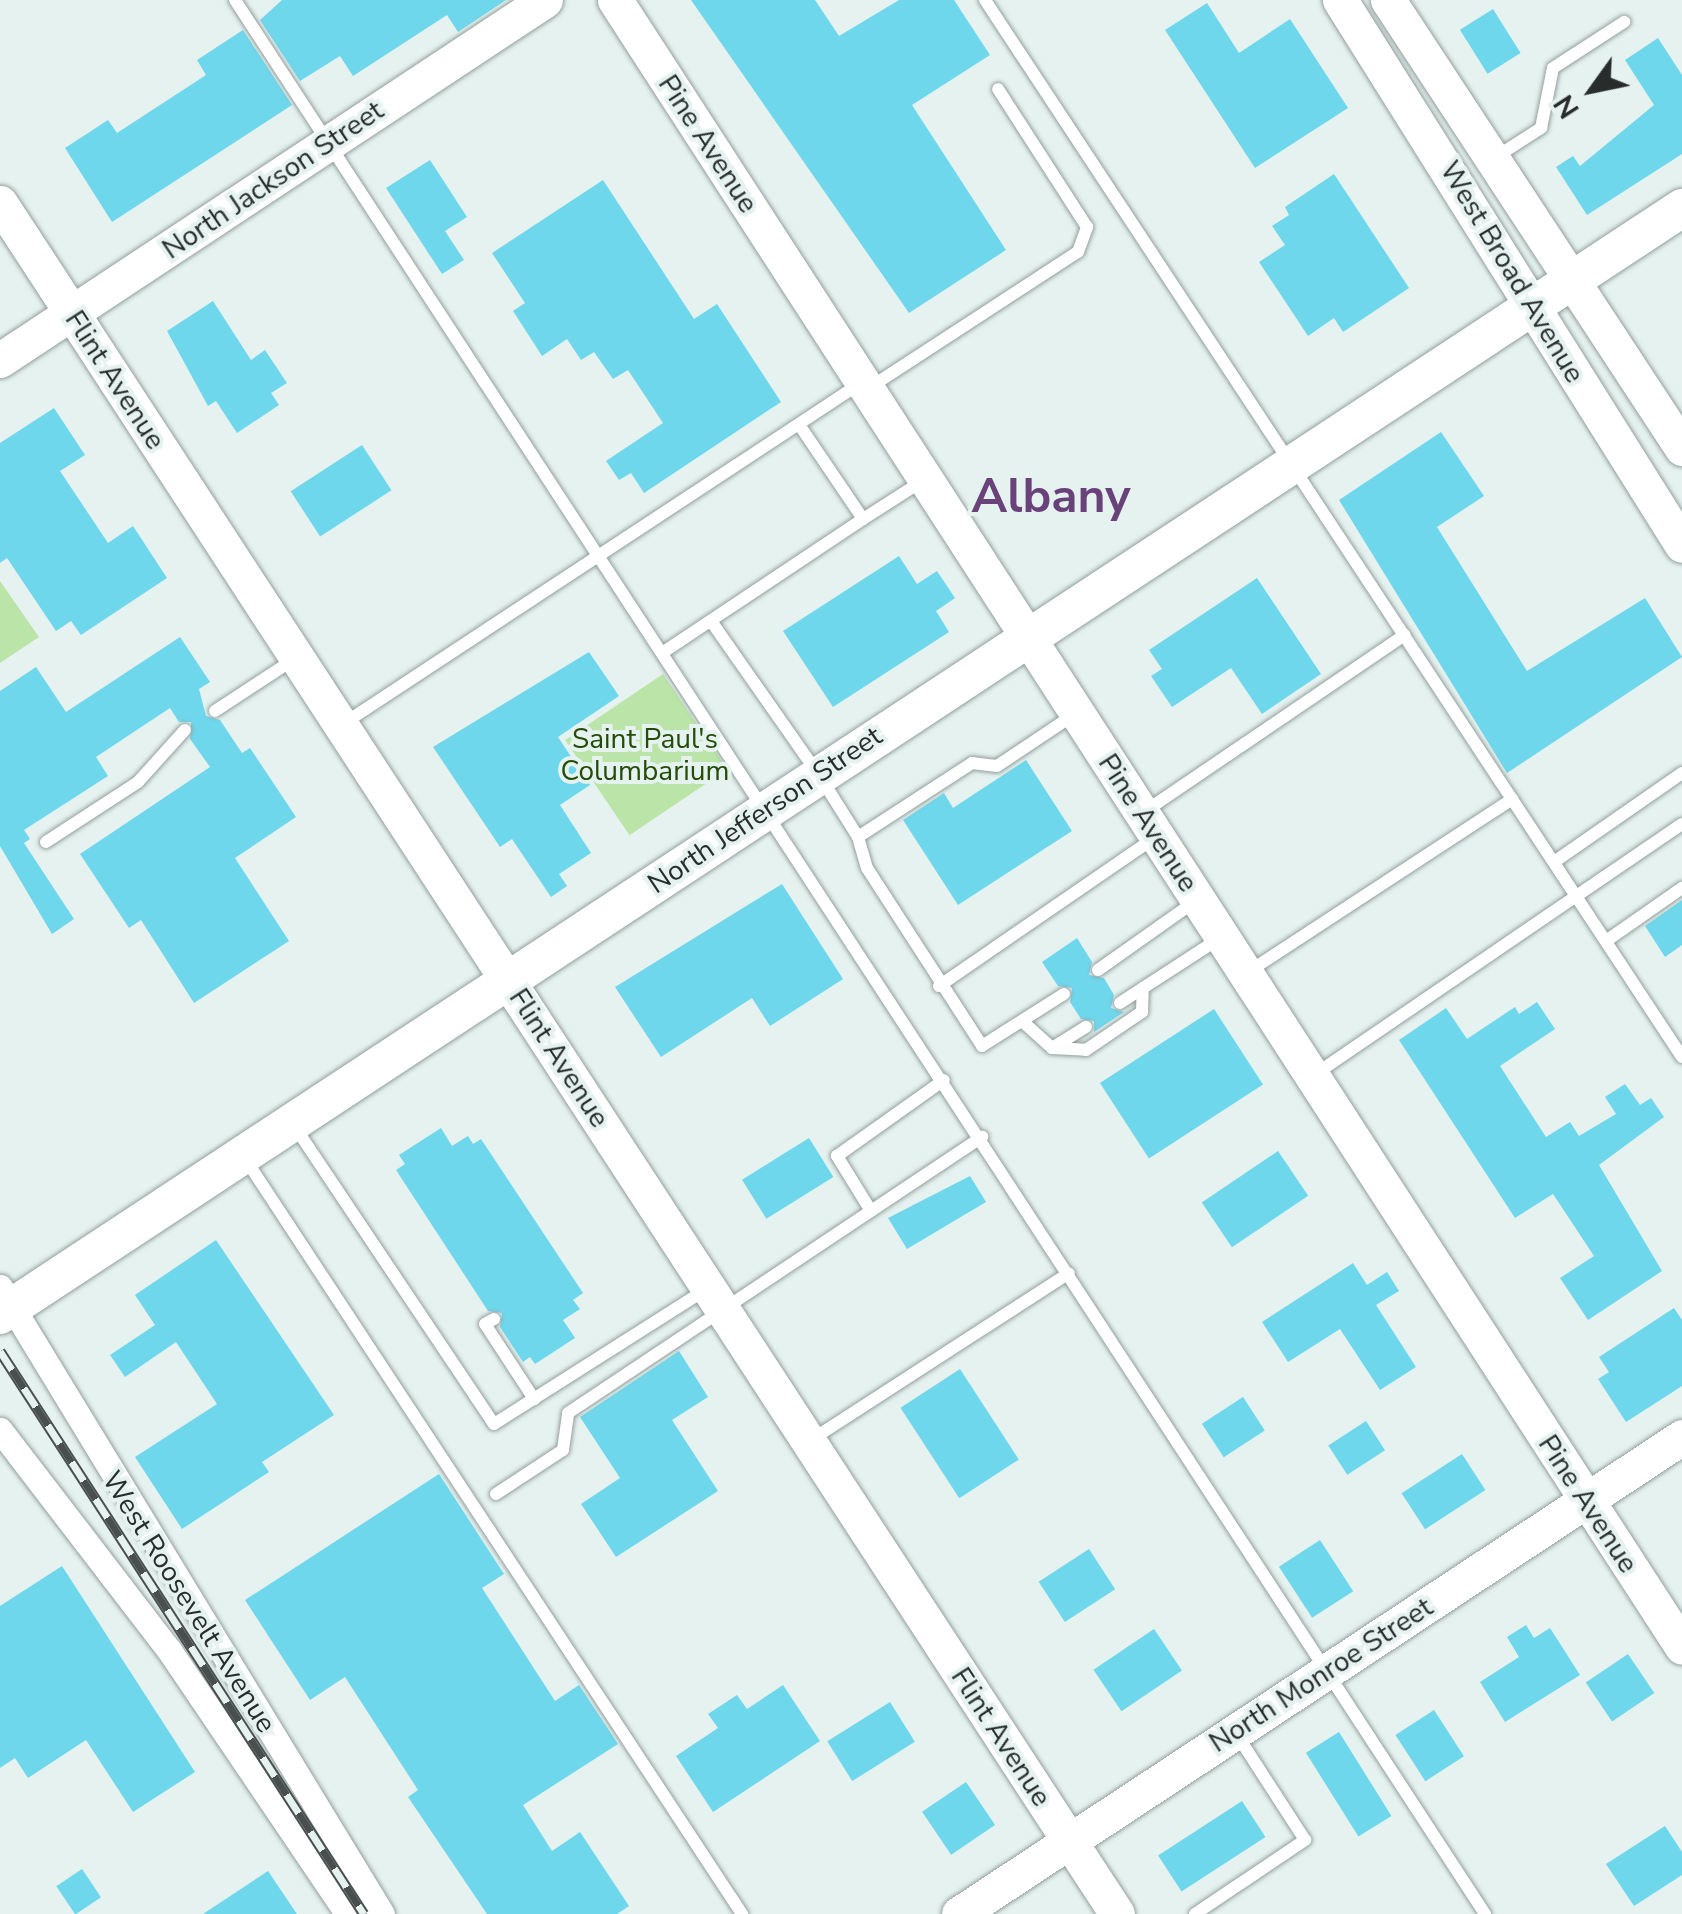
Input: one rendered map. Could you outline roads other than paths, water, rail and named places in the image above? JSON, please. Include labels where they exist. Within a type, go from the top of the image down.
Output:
[{"type":"main road","name":"North Jackson Street","points":[[0,360],[545,0]]},
{"type":"main road","name":"Pine Avenue","points":[[615,0],[1586,1500],[1677,1627]]},
{"type":"main road","name":"West Broad Avenue","points":[[1340,0],[1682,545]]},
{"type":"main road","name":"West Broad Avenue","points":[[1388,0],[1680,443]]},
{"type":"main road","name":"Flint Avenue","points":[[0,203],[1117,1914]]},
{"type":"main road","name":"North Jefferson Street","points":[[4,1303],[242,1155],[1682,208]]},
{"type":"main road","name":"North Monroe Street","points":[[960,1914],[1682,1437]]},
{"type":"street","name":"West Roosevelt Avenue","points":[[4,1303],[382,1914]]},
{"type":"street","name":"West Roosevelt Avenue","points":[[0,1430],[168,1650],[348,1914]]},
{"type":"lane","points":[[234,0],[768,808],[1485,1914]]},
{"type":"lane","points":[[985,0],[1682,1057]]},
{"type":"lane","points":[[1494,159],[1541,128],[1553,68],[1624,22]]},
{"type":"lane","points":[[341,726],[800,426],[1078,252],[1087,226],[998,88]]},
{"type":"lane","points":[[800,426],[863,520]]},
{"type":"lane","points":[[665,652],[925,479]]},
{"type":"lane","points":[[711,621],[819,775],[858,837],[867,868],[939,986],[982,1046],[1064,994]]},
{"type":"lane","points":[[939,986],[1404,635]]},
{"type":"lane","points":[[214,711],[297,658]]},
{"type":"lane","points":[[858,837],[972,762],[997,766],[1077,713]]},
{"type":"lane","points":[[46,842],[138,782],[185,730]]},
{"type":"lane","points":[[1554,862],[1682,773]]},
{"type":"lane","points":[[1246,974],[1512,799]]},
{"type":"lane","points":[[1312,1076],[1682,824]]},
{"type":"lane","points":[[1606,941],[1682,888]]},
{"type":"lane","points":[[1098,970],[1198,899]]},
{"type":"lane","points":[[1120,1004],[1221,937]]},
{"type":"lane","points":[[1022,1022],[1052,1048],[1086,1050],[1142,1012],[1143,988]]},
{"type":"lane","points":[[1052,1048],[1086,1026]]},
{"type":"lane","points":[[872,1211],[837,1156],[944,1080]]},
{"type":"lane","points":[[292,1122],[494,1424],[534,1398],[872,1211],[982,1138]]},
{"type":"lane","points":[[242,1155],[742,1914]]},
{"type":"lane","points":[[808,1441],[1069,1272]]},
{"type":"lane","points":[[496,1494],[563,1450],[568,1414],[715,1298]]},
{"type":"lane","points":[[494,1318],[484,1324],[534,1398]]},
{"type":"lane","points":[[1195,1914],[1305,1840],[1235,1732]]},
{"type":"railway","points":[[0,1351],[364,1914]]},
{"type":"district","name":"Albany","points":[[1051,497]]},
{"type":"park label","name":"Saint Paul's Columbarium","points":[[645,755]]}]
